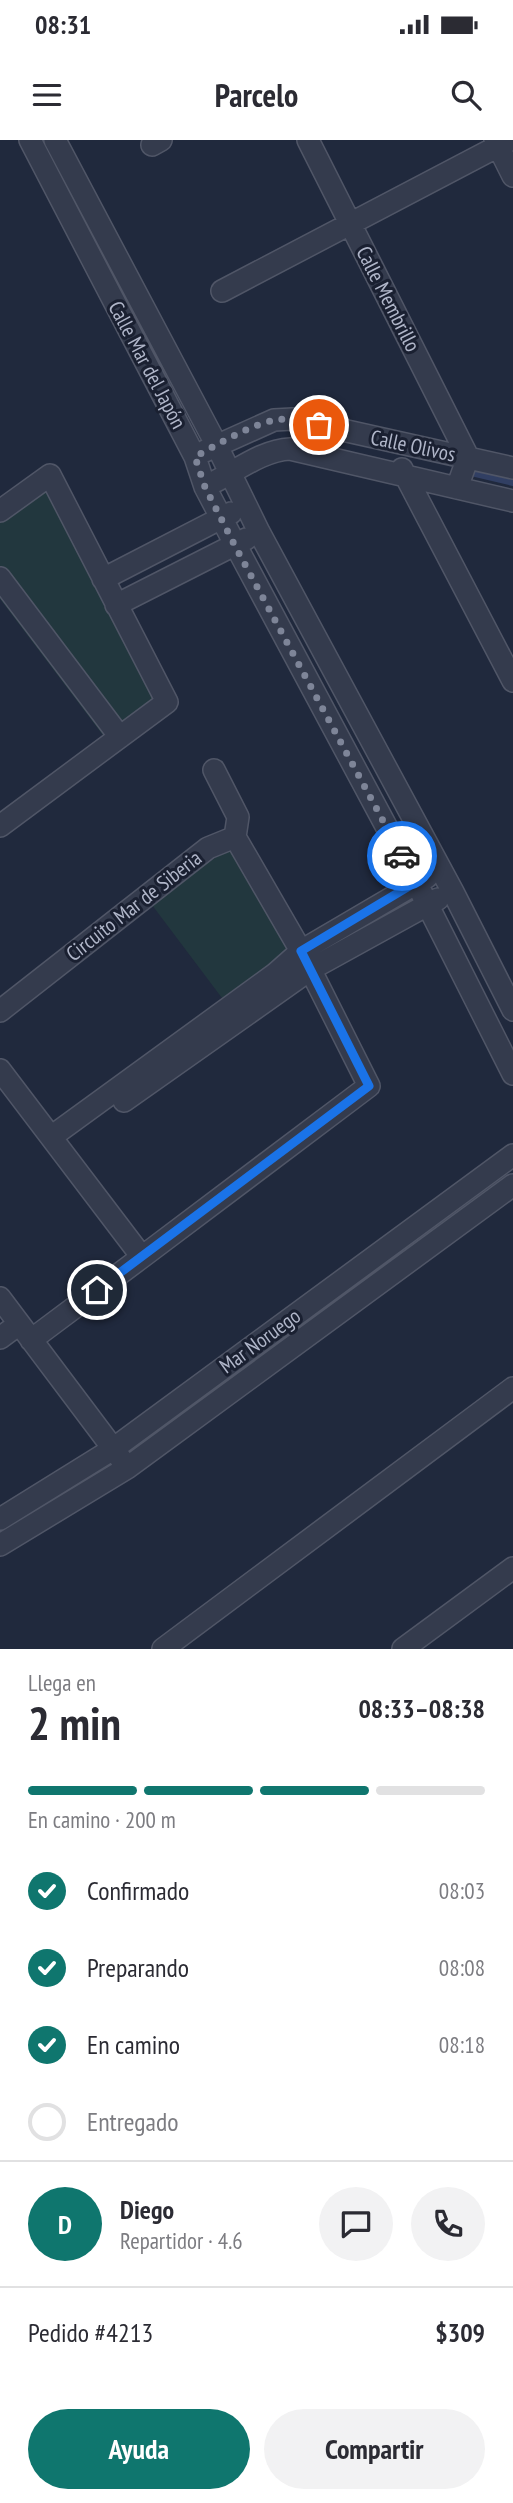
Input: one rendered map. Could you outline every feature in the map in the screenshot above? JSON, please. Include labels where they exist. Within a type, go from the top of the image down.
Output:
[{"type":"street","name":"Calle Mar del Japón","points":[[30,140],[195,457],[205,487],[221,519],[416,882],[513,1074]]},
{"type":"street","name":"Calle Mar del Japón","points":[[55,140],[513,1010]]},
{"type":"street","name":"Calle Membrillo","points":[[308,140],[468,457]]},
{"type":"street","points":[[222,290],[501,142],[513,176]]},
{"type":"street","name":"Calle Olivos","points":[[195,457],[216,444],[274,420],[293,419],[513,468]]},
{"type":"street","points":[[396,443],[404,475],[513,681]]},
{"type":"street","name":"Calle Olivos","points":[[205,487],[271,453],[290,449],[513,501]]},
{"type":"street","points":[[457,488],[468,457]]},
{"type":"street","points":[[0,511],[50,475],[167,702],[0,826]]},
{"type":"street","points":[[103,579],[245,505]]},
{"type":"street","points":[[116,605],[259,532]]},
{"type":"street","points":[[0,579],[120,737]]},
{"type":"street","points":[[0,1338],[25,1332],[142,1257],[369,1086],[306,960],[235,837],[238,817],[214,770]]},
{"type":"street","name":"Circuito Mar de Siberia","points":[[0,1011],[208,848],[235,837]]},
{"type":"street","points":[[55,1142],[416,882],[442,871]]},
{"type":"street","points":[[306,960],[453,892]]},
{"type":"street","points":[[0,1070],[142,1257]]},
{"type":"street","name":"Mar Noruego","points":[[0,1518],[113,1449],[513,1155]]},
{"type":"street","name":"Mar Noruego","points":[[0,1545],[127,1468],[513,1185]]},
{"type":"street","points":[[0,1298],[127,1468]]},
{"type":"street","points":[[163,1649],[512,1392]]},
{"type":"street","points":[[403,1649],[513,1568]]},
{"type":"shaded area","points":[[42,481],[162,708],[111,746],[0,599],[0,512]]},
{"type":"shaded area","points":[[232,847],[292,956],[228,1006],[149,901]]},
{"type":"waterway","points":[[467,472],[513,483]]},
{"type":"way so far","points":[[319,425],[293,419],[274,420],[216,444],[195,457],[205,487],[234,544],[402,856]]},
{"type":"route","points":[[97,1290],[369,1086],[301,951],[416,882],[402,856]]}]
